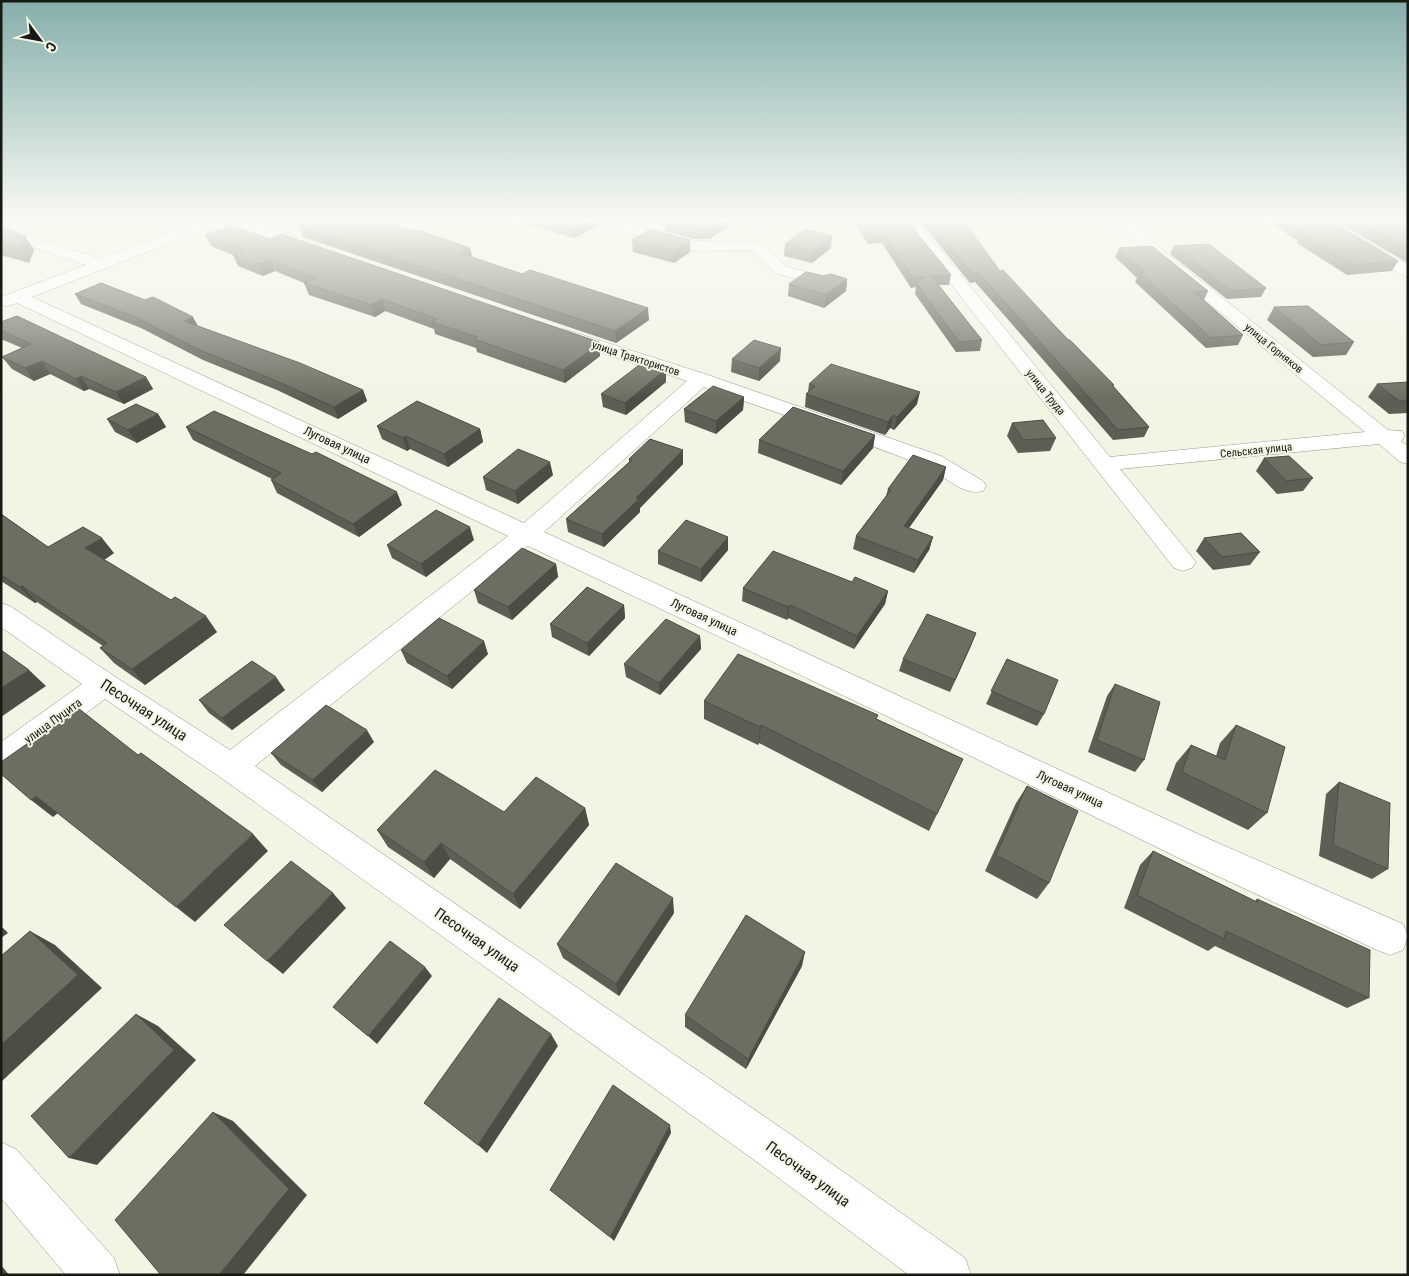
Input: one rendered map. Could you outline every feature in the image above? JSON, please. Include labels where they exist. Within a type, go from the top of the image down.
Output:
[{"type":"street","points":[[9,300],[58,281]]},
{"type":"street","name":"улица Труда","points":[[956,281],[1184,562]]},
{"type":"street","name":"улица Горняков","points":[[1190,281],[1408,456]]},
{"type":"street","name":"Луговая улица","points":[[9,300],[527,534],[1197,850],[1390,936]]},
{"type":"street","name":"улица Трактористов","points":[[543,328],[702,379],[933,461],[975,486]]},
{"type":"street","points":[[231,767],[527,534],[702,379]]},
{"type":"street","name":"Сельская улица","points":[[1104,464],[1408,434]]},
{"type":"street","name":"Песочная улица","points":[[1,614],[231,767],[772,1147],[948,1275]]},
{"type":"street","name":"улица Пуцита","points":[[1,759],[104,684]]},
{"type":"street","points":[[1,1164],[97,1275]]},
{"type":"building","points":[[310,281],[418,281],[599,342],[597,343],[599,344],[563,370],[474,339],[477,337],[432,322],[437,319],[382,299],[371,305],[304,283]]},
{"type":"building","points":[[463,281],[563,281],[648,308],[615,331]]},
{"type":"building","points":[[794,281],[845,281],[826,295],[789,284]]},
{"type":"building","points":[[921,281],[935,281],[982,340],[959,342],[917,284]]},
{"type":"building","points":[[986,281],[1013,281],[1068,340],[1114,385],[1112,385],[1149,427],[1118,430]]},
{"type":"building","points":[[1147,281],[1195,281],[1208,291],[1194,292],[1243,335],[1211,338]]},
{"type":"building","points":[[1218,281],[1256,281],[1266,288],[1231,291]]},
{"type":"building","points":[[101,283],[145,300],[153,297],[193,317],[184,321],[300,363],[363,390],[334,407],[272,379],[197,349],[135,317],[75,294]]},
{"type":"building","points":[[1308,306],[1354,342],[1321,345],[1274,307]]},
{"type":"building","points":[[17,316],[146,377],[116,392],[81,376],[76,379],[42,361],[25,368],[2,357],[31,344],[1,330],[1,322]]},
{"type":"building","points":[[754,340],[781,348],[759,368],[732,359]]},
{"type":"building","points":[[643,362],[666,369],[625,403],[601,394]]},
{"type":"building","points":[[831,364],[920,392],[897,417],[893,415],[888,422],[806,394],[815,386],[809,384]]},
{"type":"building","points":[[1408,382],[1408,401],[1399,401],[1377,384]]},
{"type":"building","points":[[713,386],[744,397],[716,421],[684,409]]},
{"type":"building","points":[[417,401],[480,429],[444,454],[406,436],[403,438],[377,426]]},
{"type":"building","points":[[136,404],[158,414],[128,430],[107,419]]},
{"type":"building","points":[[793,407],[875,435],[843,471],[759,440]]},
{"type":"building","points":[[214,411],[312,454],[316,452],[397,492],[353,524],[271,480],[281,473],[186,427]]},
{"type":"building","points":[[1043,420],[1056,438],[1023,440],[1012,423]]},
{"type":"building","points":[[650,439],[683,450],[636,498],[639,499],[602,534],[566,519],[632,460],[629,459]]},
{"type":"building","points":[[518,449],[550,462],[515,491],[483,477]]},
{"type":"building","points":[[913,455],[946,467],[904,526],[933,537],[918,560],[856,536],[891,490],[888,489]]},
{"type":"building","points":[[1289,456],[1313,478],[1286,481],[1264,458]]},
{"type":"building","points":[[436,510],[470,527],[421,564],[387,545]]},
{"type":"building","points":[[1,514],[48,547],[83,527],[102,538],[85,548],[171,600],[175,597],[206,616],[132,669],[100,648],[107,643],[22,586],[20,587],[1,575]]},
{"type":"building","points":[[686,520],[728,537],[701,569],[658,551]]},
{"type":"building","points":[[1241,533],[1260,552],[1222,557],[1204,538]]},
{"type":"building","points":[[522,548],[556,564],[508,607],[474,590]]},
{"type":"building","points":[[773,551],[852,582],[855,577],[888,591],[857,636],[790,605],[788,607],[743,588]]},
{"type":"building","points":[[587,587],[624,605],[587,643],[550,624]]},
{"type":"building","points":[[927,614],[976,633],[955,680],[903,659]]},
{"type":"building","points":[[439,618],[484,641],[447,676],[401,650]]},
{"type":"building","points":[[666,619],[700,636],[659,683],[624,664]]},
{"type":"building","points":[[1,650],[29,670],[1,688]]},
{"type":"building","points":[[738,654],[878,715],[876,719],[963,759],[937,814],[761,725],[760,727],[704,701]]},
{"type":"building","points":[[1007,659],[1058,680],[1044,714],[991,691]]},
{"type":"building","points":[[252,661],[276,677],[222,718],[199,700]]},
{"type":"building","points":[[1115,684],[1160,702],[1144,760],[1097,740]]},
{"type":"building","points":[[326,705],[367,730],[313,780],[271,753]]},
{"type":"building","points":[[78,708],[138,755],[141,753],[253,834],[176,907],[36,796],[31,800],[1,774],[1,762]]},
{"type":"building","points":[[1236,725],[1285,747],[1267,813],[1182,772],[1191,745],[1225,760]]},
{"type":"building","points":[[435,770],[504,812],[536,777],[585,808],[513,894],[441,843],[424,862],[377,830]]},
{"type":"building","points":[[1339,782],[1390,803],[1388,869],[1333,845]]},
{"type":"building","points":[[1027,786],[1078,811],[1049,883],[996,855]]},
{"type":"building","points":[[1153,851],[1257,902],[1257,899],[1370,950],[1369,998],[1226,931],[1224,939],[1137,895]]},
{"type":"building","points":[[291,861],[333,893],[267,961],[224,925]]},
{"type":"building","points":[[616,863],[673,898],[616,984],[557,944]]},
{"type":"building","points":[[746,915],[805,952],[748,1059],[685,1015]]},
{"type":"building","points":[[30,931],[78,975],[1,1045],[1,956]]},
{"type":"building","points":[[390,941],[425,967],[368,1036],[333,1007]]},
{"type":"building","points":[[499,998],[551,1034],[478,1145],[424,1103]]},
{"type":"building","points":[[136,1014],[174,1050],[69,1158],[31,1116]]},
{"type":"building","points":[[613,1085],[670,1125],[610,1237],[550,1190]]},
{"type":"building","points":[[213,1112],[289,1189],[219,1275],[161,1275],[115,1220]]}]
